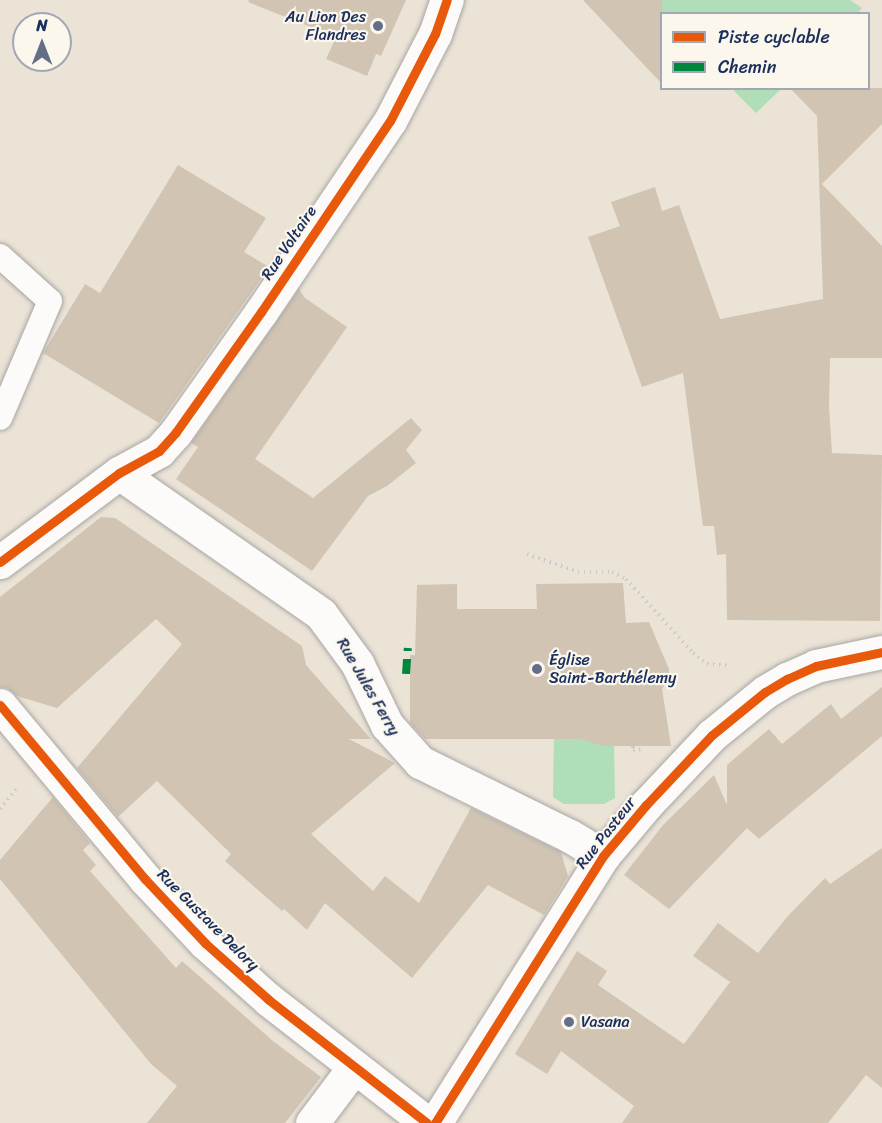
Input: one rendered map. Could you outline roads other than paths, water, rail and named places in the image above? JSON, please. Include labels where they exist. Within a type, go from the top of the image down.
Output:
[{"type":"street","name":"Rue Voltaire","points":[[0,562],[119,474],[159,451],[176,432],[261,312],[390,121],[435,34],[447,0]]},
{"type":"street","name":"Rue Jules Ferry","points":[[119,474],[321,614],[357,663],[387,725],[420,762],[570,836],[603,856]]},
{"type":"street","name":"Rue Pasteur","points":[[435,1123],[603,856],[646,805],[712,735],[765,692],[816,666],[882,652]]},
{"type":"street","name":"Rue Gustave Delory","points":[[0,705],[145,879],[197,936],[269,1000],[427,1123]]},
{"type":"street","points":[[312,1123],[354,1067]]},
{"type":"lane","points":[[0,256],[50,301],[0,418]]},
{"type":"place","name":"Au Lion Des Flandres","points":[[378,26]]},
{"type":"place","name":"Église Saint-Barthélemy","points":[[537,669]]},
{"type":"place","name":"Vasana","points":[[569,1022]]}]
